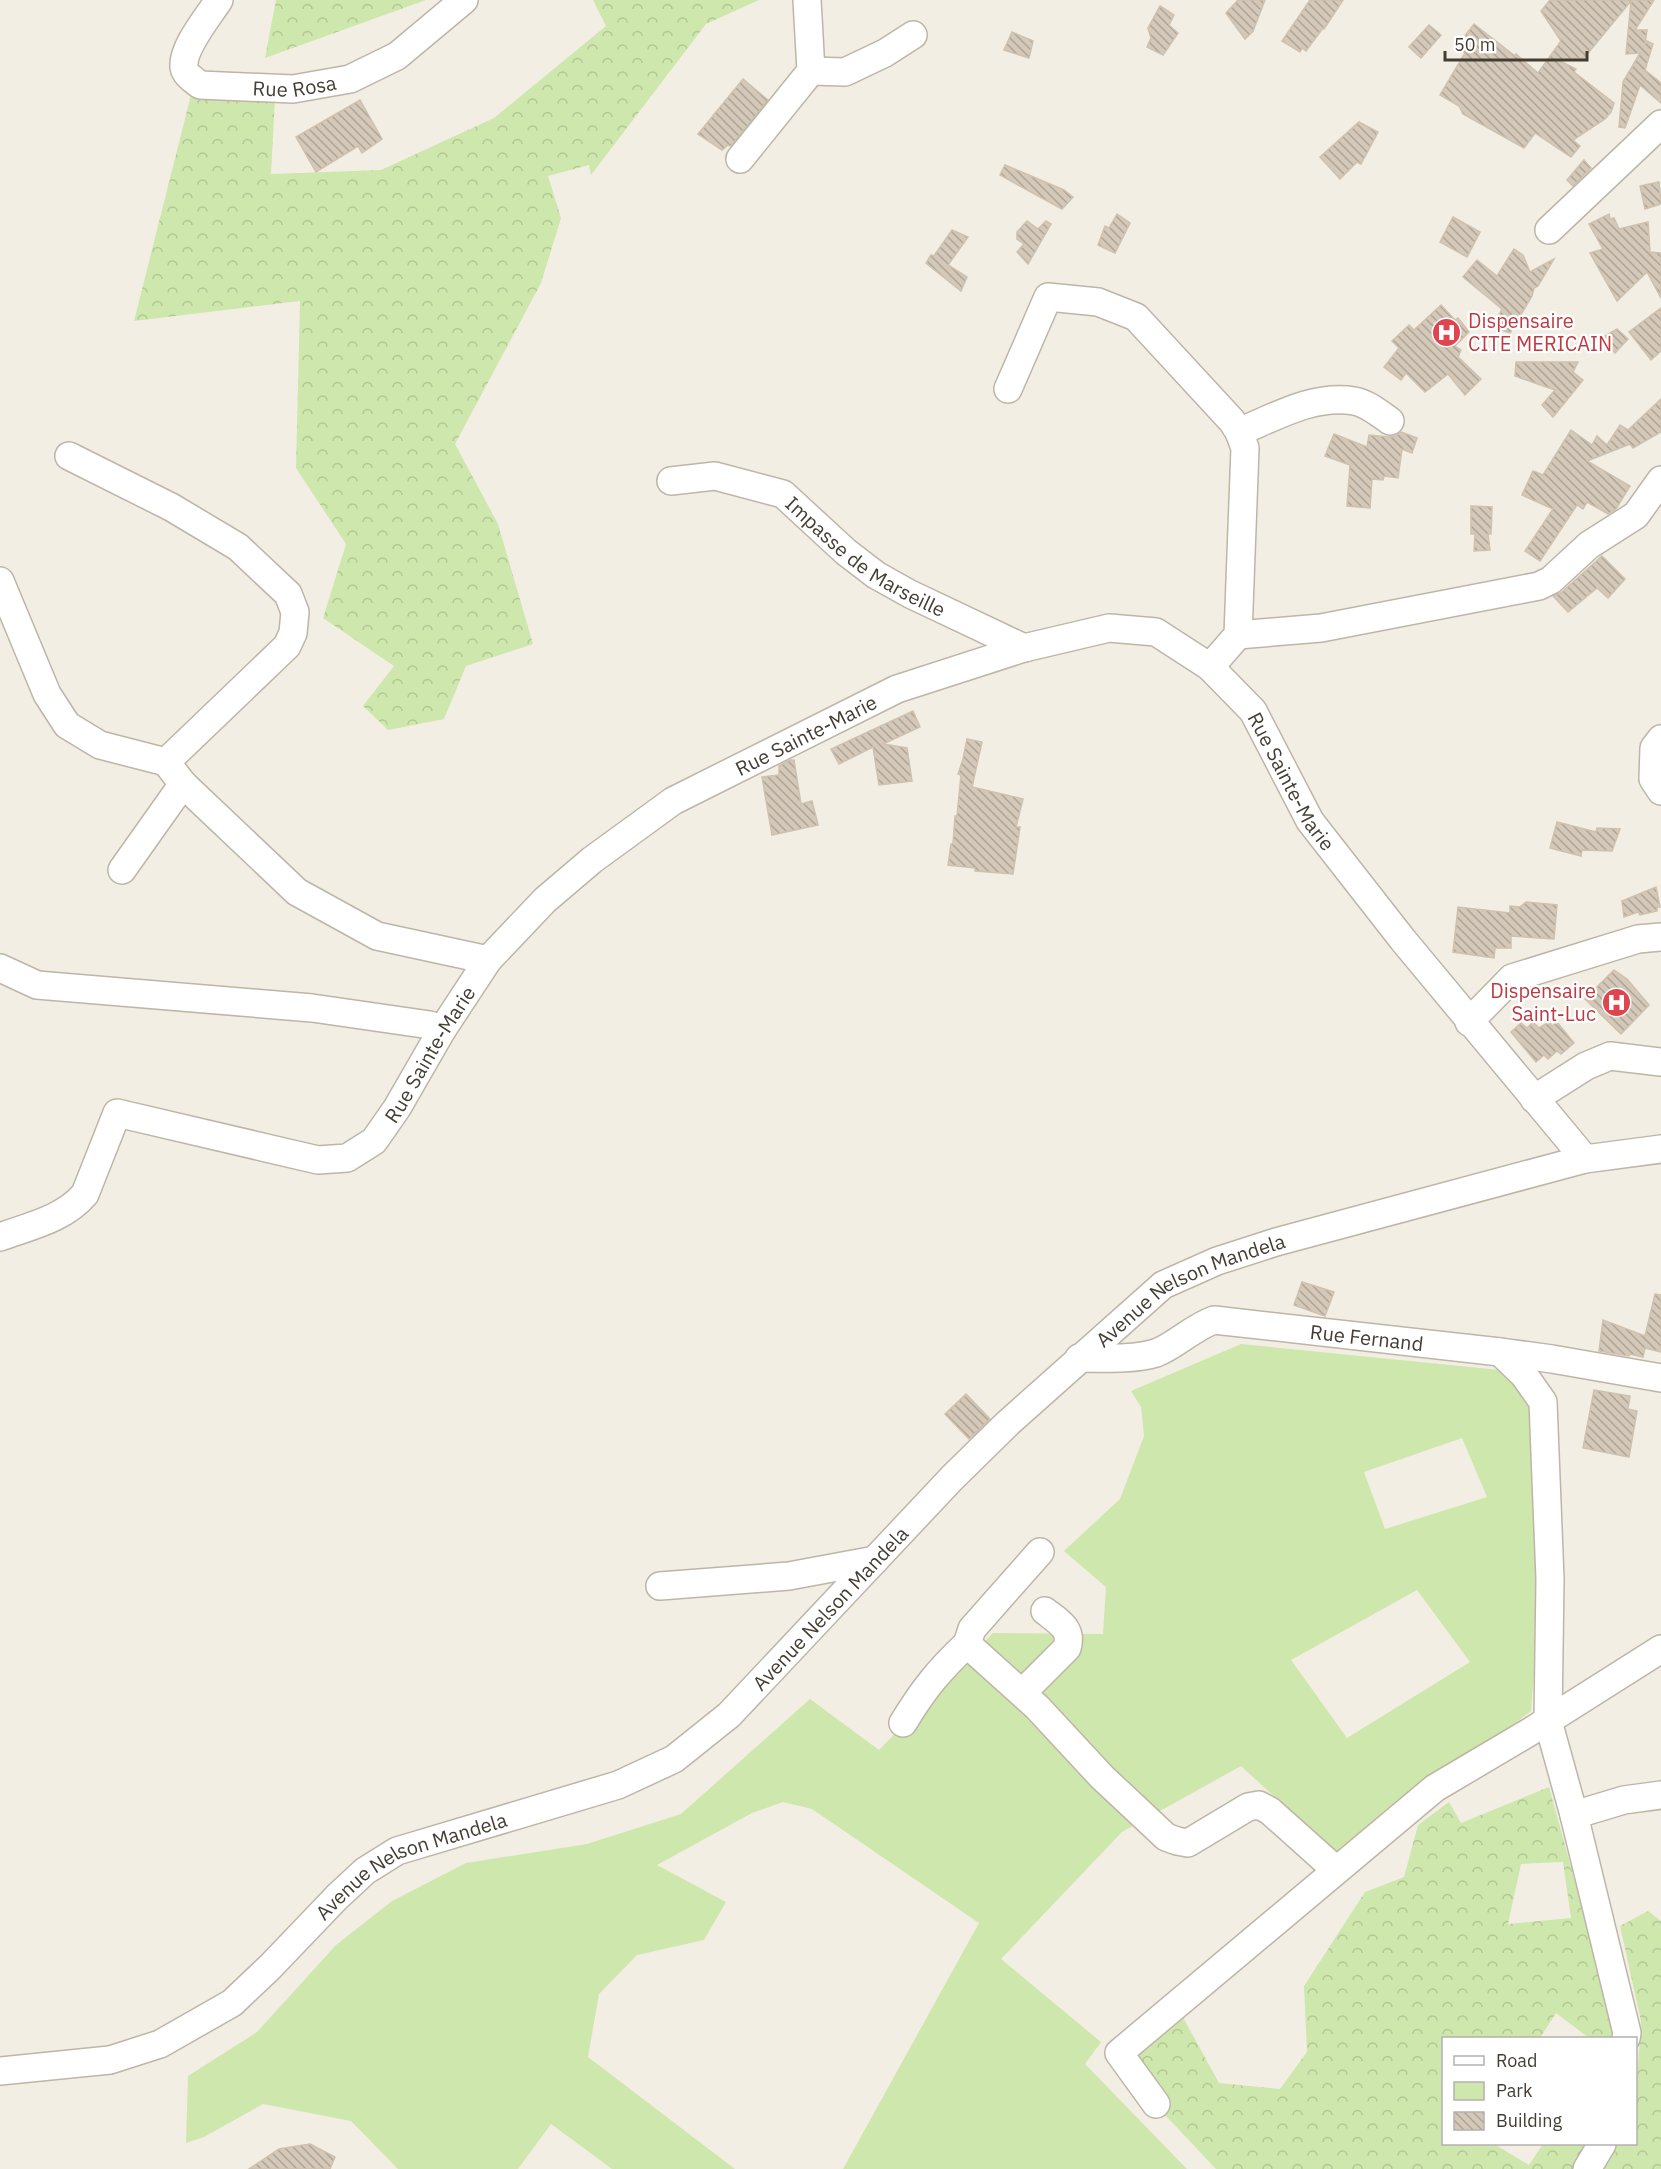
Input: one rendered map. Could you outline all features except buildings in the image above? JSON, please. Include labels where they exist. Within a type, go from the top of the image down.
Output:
[{"type":"street","name":"Rue Rosa","points":[[219,0],[185,56],[184,69],[189,77],[200,85],[293,89],[350,79],[397,56],[464,0]]},
{"type":"street","points":[[740,159],[811,71],[807,0]]},
{"type":"street","points":[[811,71],[845,72],[885,53],[913,35]]},
{"type":"street","points":[[1550,230],[1661,124]]},
{"type":"street","points":[[1008,389],[1048,297],[1098,302],[1136,317],[1232,421],[1245,448],[1238,635],[1210,667]]},
{"type":"street","points":[[1239,432],[1311,403],[1333,400],[1356,401],[1390,421]]},
{"type":"street","points":[[69,456],[171,507],[238,547],[288,594],[295,612],[293,633],[287,646],[166,762]]},
{"type":"street","name":"Impasse de Marseille","points":[[671,481],[715,476],[783,495],[846,552],[876,575],[910,594],[1024,648]]},
{"type":"street","points":[[1238,635],[1321,628],[1539,586],[1551,580],[1589,545],[1636,515],[1661,480]]},
{"type":"street","points":[[0,581],[47,694],[67,725],[100,745],[166,762],[183,784],[297,892],[377,936],[489,960]]},
{"type":"street","name":"Rue Sainte-Marie","points":[[0,1237],[61,1215],[77,1203],[85,1194],[117,1113],[309,1158],[347,1158],[374,1141],[397,1108],[442,1030],[489,960],[545,900],[592,861],[673,801],[897,689],[946,671],[1024,648],[1108,628],[1156,632],[1210,667],[1253,711],[1310,821],[1469,1022],[1585,1159]]},
{"type":"street","points":[[1661,739],[1654,747],[1653,779],[1661,791]]},
{"type":"street","points":[[122,870],[183,784]]},
{"type":"street","points":[[1469,1022],[1512,978],[1638,939],[1661,937]]},
{"type":"street","points":[[0,969],[37,985],[312,1008],[430,1025],[442,1030]]},
{"type":"street","points":[[1534,1099],[1586,1066],[1610,1056],[1661,1062]]},
{"type":"street","name":"Avenue Nelson Mandela","points":[[0,2071],[110,2060],[160,2044],[232,2002],[270,1968],[337,1896],[365,1871],[398,1851],[618,1785],[674,1759],[729,1715],[952,1478],[1008,1423],[1163,1285],[1216,1261],[1298,1236],[1585,1159],[1661,1149]]},
{"type":"street","name":"Rue Fernand","points":[[1079,1359],[1157,1353],[1201,1325],[1214,1320],[1500,1352],[1661,1378]]},
{"type":"street","points":[[1500,1352],[1524,1375],[1543,1402],[1550,1579],[1548,1721],[1574,1815],[1627,2032],[1626,2037]]},
{"type":"street","points":[[903,1723],[939,1669],[967,1644],[972,1629],[1040,1552]]},
{"type":"street","points":[[660,1586],[789,1576],[875,1560]]},
{"type":"street","points":[[1022,1693],[1067,1648],[1069,1642],[1068,1630],[1045,1611]]},
{"type":"street","points":[[967,1644],[1022,1693],[1102,1777],[1166,1837],[1188,1843],[1248,1807],[1259,1806],[1270,1811],[1336,1870]]},
{"type":"street","points":[[1156,2104],[1119,2053],[1435,1788],[1548,1721],[1661,1649]]},
{"type":"street","points":[[1574,1815],[1624,1800],[1661,1795]]},
{"type":"street","points":[[1587,2169],[1601,2145]]},
{"type":"green space","points":[[276,0],[426,0],[265,58]]},
{"type":"green space","points":[[593,0],[759,0],[706,24],[591,175],[589,165],[548,176],[561,218],[541,283],[455,444],[498,524],[533,644],[466,666],[444,719],[388,730],[363,706],[394,666],[323,618],[346,544],[296,468],[300,301],[134,321],[193,87],[275,98],[271,174],[381,170],[494,118],[606,26]]},
{"type":"green space","points":[[1241,1344],[1510,1371],[1546,1408],[1559,1473],[1544,1546],[1531,1711],[1338,1855],[1241,1766],[1122,1832],[1001,1959],[1101,2042],[1085,2064],[1187,2169],[843,2169],[979,1923],[812,1809],[783,1802],[752,1813],[657,1865],[726,1902],[704,1940],[637,1955],[599,1994],[588,2057],[735,2169],[612,2169],[551,2124],[518,2169],[398,2169],[351,2121],[263,2104],[204,2137],[186,2143],[188,2076],[257,2032],[336,1945],[392,1901],[466,1863],[587,1844],[681,1814],[810,1699],[879,1750],[993,1633],[1103,1634],[1106,1587],[1064,1551],[1120,1499],[1144,1436],[1141,1407],[1131,1391]],"holes":[[[1462,1438],[1487,1497],[1385,1529],[1364,1472]],[[1417,1590],[1470,1662],[1347,1738],[1291,1660]]]},
{"type":"green space","points":[[1549,1787],[1615,2028],[1615,2037],[1588,2037],[1556,2013],[1541,2037],[1442,2037],[1442,2145],[1496,2145],[1529,2165],[1542,2145],[1589,2145],[1574,2169],[1216,2169],[1118,2065],[1179,2010],[1219,2083],[1280,2089],[1307,2052],[1304,1986],[1365,1892],[1404,1877],[1418,1825],[1449,1802],[1461,1823]],"holes":[[[1563,1862],[1571,1918],[1508,1924],[1521,1864]]]},
{"type":"green space","points":[[1648,1911],[1661,1921],[1661,2169],[1597,2169],[1610,2145],[1637,2145],[1637,2083],[1641,2021],[1620,1926]]},
{"type":"place","name":"Dispensaire CITE MERICAIN","points":[[1447,332]]},
{"type":"place","name":"Dispensaire Saint-Luc","points":[[1617,1002]]}]
